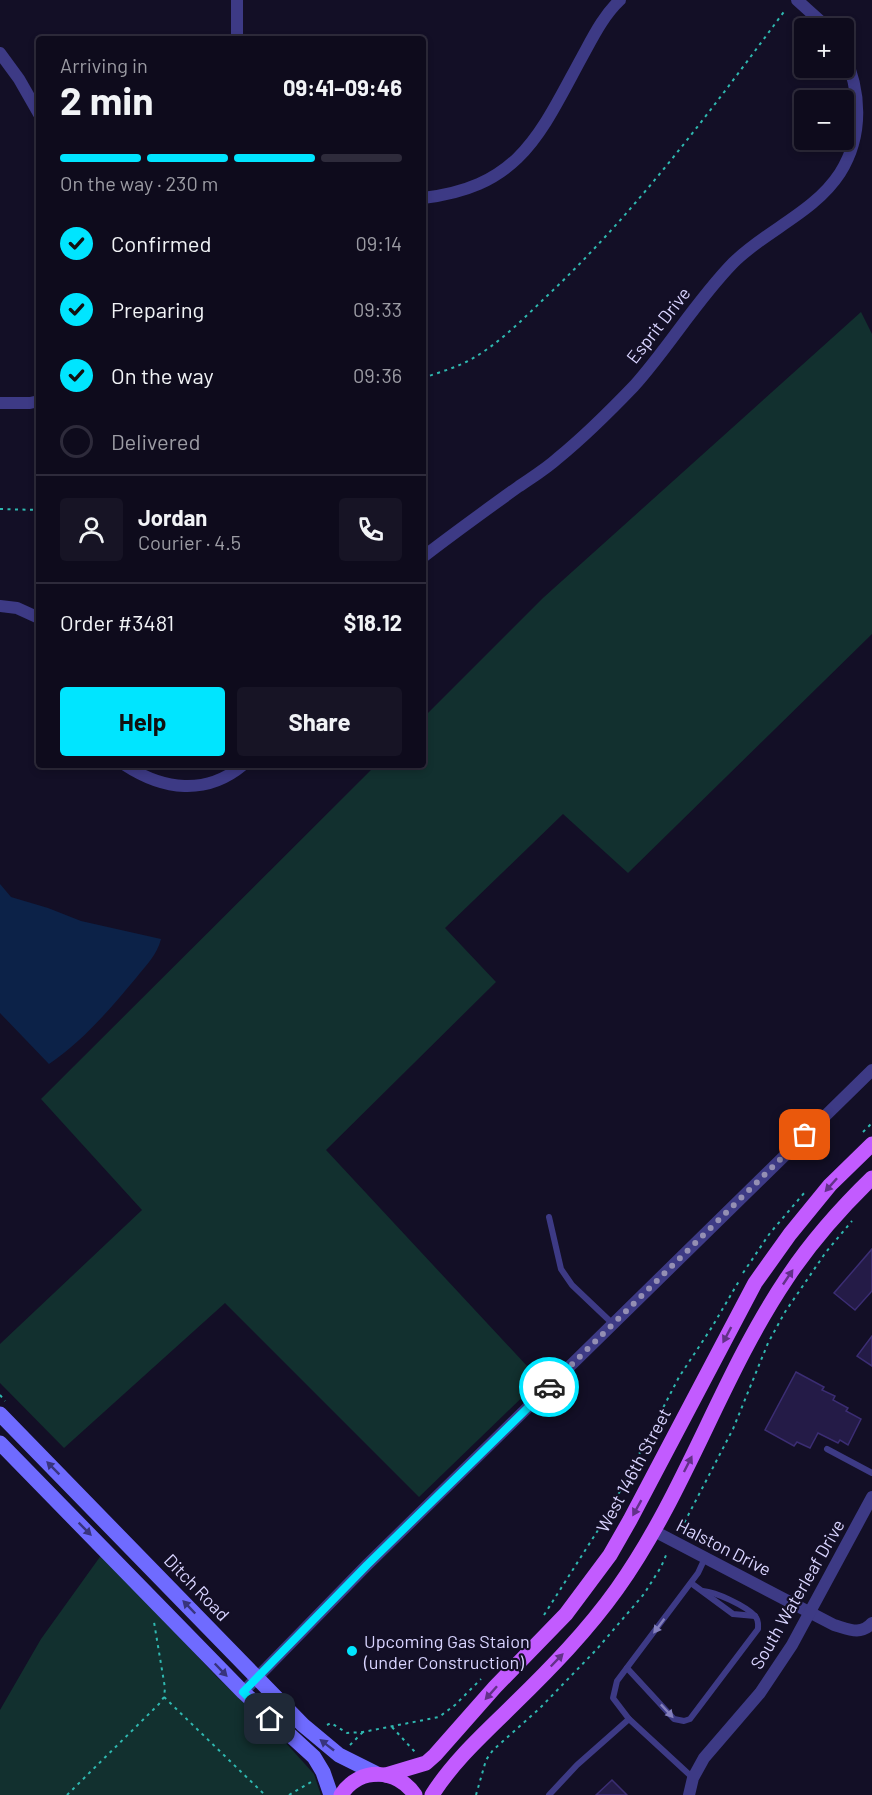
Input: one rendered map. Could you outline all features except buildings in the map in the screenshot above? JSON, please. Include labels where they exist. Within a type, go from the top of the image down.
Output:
[{"type":"main road","name":"West 146th Street","points":[[340,1795],[358,1778],[418,1766],[435,1755],[579,1597],[610,1555],[630,1520],[755,1283],[790,1234],[830,1185],[872,1144]]},
{"type":"main road","points":[[432,1795],[457,1761],[586,1629],[617,1589],[654,1531],[753,1337],[787,1278],[824,1228],[872,1178]]},
{"type":"main road","points":[[382,1774],[406,1783],[415,1795]]},
{"type":"street","points":[[237,0],[237,36]]},
{"type":"street","points":[[426,197],[465,190],[481,183],[508,167],[528,150],[542,132],[600,25],[620,0]]},
{"type":"street","points":[[797,0],[817,18]]},
{"type":"street","points":[[0,53],[19,79],[36,109]]},
{"type":"street","name":"Esprit Drive","points":[[426,555],[566,452],[634,386],[709,289],[735,261],[822,194],[840,173],[850,152],[858,107],[853,78]]},
{"type":"street","points":[[0,403],[36,401]]},
{"type":"street","points":[[0,606],[17,608],[36,617]]},
{"type":"street","points":[[130,768],[156,782],[173,786],[193,786],[216,781],[240,768]]},
{"type":"street","points":[[243,1692],[367,1565],[872,1070]]},
{"type":"street","name":"Ditch Road","points":[[0,1414],[315,1736],[339,1755],[382,1774]]},
{"type":"street","points":[[0,1443],[243,1692],[314,1757],[323,1772],[330,1795]]},
{"type":"street","name":"South Waterleaf Drive","points":[[689,1795],[693,1778],[704,1758],[760,1693],[792,1645],[872,1497]]},
{"type":"street","name":"Halston Drive","points":[[654,1531],[834,1625],[855,1632],[867,1629],[872,1623]]},
{"type":"lane","points":[[549,1217],[561,1269],[572,1285],[613,1324]]},
{"type":"lane","points":[[827,1449],[872,1473]]},
{"type":"lane","points":[[693,1778],[629,1719],[613,1698],[617,1681],[691,1583],[705,1558]]},
{"type":"lane","points":[[691,1583],[733,1614],[756,1616]]},
{"type":"lane","points":[[627,1668],[674,1719],[684,1721],[690,1719],[758,1629],[756,1616],[746,1609],[711,1591],[703,1591]]},
{"type":"lane","points":[[549,1795],[577,1765],[629,1719]]},
{"type":"path","points":[[426,377],[467,361],[492,344],[530,313],[589,256],[716,103],[786,9]]},
{"type":"path","points":[[0,509],[36,510]]},
{"type":"path","points":[[683,1525],[732,1429],[768,1343],[785,1312],[826,1252],[852,1221]]},
{"type":"path","points":[[541,1618],[607,1516]]},
{"type":"path","points":[[476,1795],[486,1760],[493,1750],[540,1708],[597,1649],[644,1594],[665,1558]]},
{"type":"path","points":[[68,1795],[164,1697],[164,1679],[153,1618]]},
{"type":"path","points":[[325,1726],[331,1723],[347,1733],[363,1732],[439,1717],[488,1673]]},
{"type":"path","points":[[164,1697],[265,1795]]},
{"type":"path","points":[[392,1727],[416,1753]]},
{"type":"path","points":[[348,1747],[363,1732]]},
{"type":"path","points":[[289,1795],[317,1778]]},
{"type":"green space","points":[[861,312],[872,334],[872,634],[628,873],[563,814],[445,928],[496,982],[326,1150],[540,1380],[419,1497],[225,1303],[64,1448],[0,1383],[0,1344],[142,1210],[41,1099],[373,768],[426,768],[426,715],[543,598]]},
{"type":"green space","points":[[102,1554],[216,1676],[285,1742],[314,1774],[321,1795],[0,1795],[0,1710],[41,1639]]},
{"type":"water","points":[[0,884],[11,897],[81,921],[161,939],[151,960],[106,1013],[85,1035],[49,1064],[0,1013]]},
{"type":"way so far","points":[[549,1387],[805,1135]]},
{"type":"place","name":"Upcoming Gas Staion (under Construction)","points":[[352,1651]]},
{"type":"route","points":[[270,1719],[243,1692],[367,1565],[549,1387]]}]
